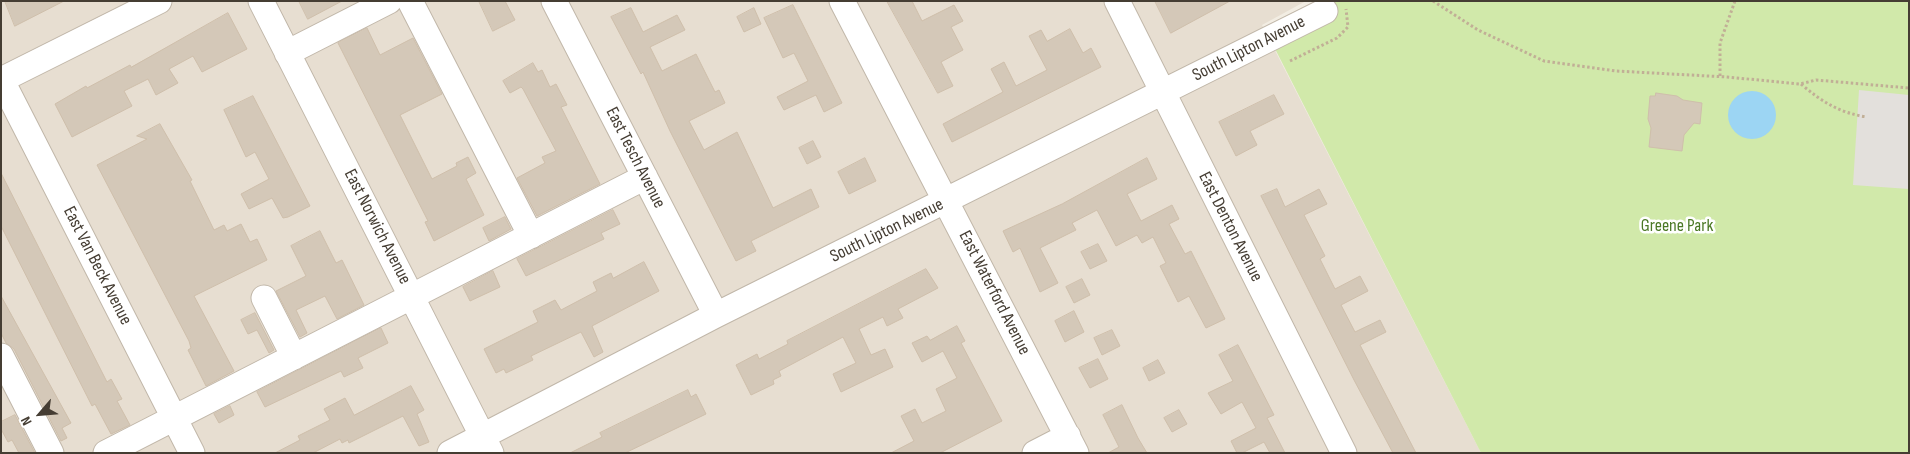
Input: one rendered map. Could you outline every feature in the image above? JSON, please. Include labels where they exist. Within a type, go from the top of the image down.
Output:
[{"type":"street","points":[[2,80],[158,1]]},
{"type":"street","name":"East Norwich Avenue","points":[[261,1],[487,445]]},
{"type":"street","points":[[287,53],[389,1]]},
{"type":"street","points":[[410,1],[531,236]]},
{"type":"street","name":"East Tesch Avenue","points":[[554,1],[716,315]]},
{"type":"street","name":"East Waterford Avenue","points":[[842,1],[1072,444]]},
{"type":"street","name":"East Denton Avenue","points":[[1117,1],[1344,453]]},
{"type":"street","name":"South Lipton Avenue","points":[[450,453],[487,445],[716,315],[1335,9]]},
{"type":"street","name":"East Van Beck Avenue","points":[[2,80],[192,453]]},
{"type":"street","points":[[106,453],[645,177]]},
{"type":"street","points":[[264,298],[294,357]]},
{"type":"street","points":[[1,356],[51,453]]},
{"type":"street","points":[[1035,453],[1072,444]]},
{"type":"path","points":[[1433,1],[1478,30],[1544,61],[1616,72],[1720,76],[1800,84],[1816,80],[1909,88]]},
{"type":"path","points":[[1720,76],[1720,43],[1735,1]]},
{"type":"path","points":[[1290,61],[1337,38],[1348,28],[1348,12],[1335,9]]},
{"type":"path","points":[[1800,84],[1818,98],[1847,114],[1867,117]]},
{"type":"shaded area","points":[[1,1],[1306,1],[1262,25],[1481,453],[1,453]]},
{"type":"shaded area","points":[[1859,90],[1909,95],[1909,189],[1853,185]]},
{"type":"green space","name":"Greene Park","points":[[1325,1],[1909,1],[1909,453],[1481,453],[1269,37]]},
{"type":"water","points":[[1747,91],[1757,91],[1769,98],[1776,110],[1776,120],[1769,132],[1757,139],[1747,139],[1739,135],[1732,128],[1728,120],[1728,110],[1732,102],[1739,95]]},
{"type":"building","points":[[5,1],[64,1],[15,26]]},
{"type":"building","points":[[299,1],[342,1],[308,19]]},
{"type":"building","points":[[479,1],[505,1],[515,20],[493,31]]},
{"type":"building","points":[[887,1],[912,1],[922,21],[954,5],[963,21],[951,27],[963,50],[941,62],[953,86],[938,93]]},
{"type":"building","points":[[1155,1],[1230,1],[1171,33]]},
{"type":"building","points":[[793,5],[842,103],[824,112],[816,95],[784,110],[777,97],[808,81],[794,53],[783,58],[764,18]]},
{"type":"building","points":[[631,8],[643,32],[677,15],[685,30],[650,47],[662,71],[696,54],[715,92],[719,90],[725,103],[689,121],[704,150],[737,132],[773,208],[811,189],[819,207],[751,241],[756,251],[736,261],[670,131],[643,72],[641,74],[611,17]]},
{"type":"building","points":[[754,8],[761,24],[744,32],[737,17]]},
{"type":"building","points":[[228,13],[247,49],[202,72],[193,56],[169,69],[178,83],[156,95],[148,79],[124,91],[132,106],[72,137],[55,104],[86,86],[87,88],[130,65],[131,67]]},
{"type":"building","points":[[367,28],[380,55],[413,38],[442,94],[400,115],[432,179],[457,166],[456,163],[468,157],[476,173],[466,179],[484,215],[434,241],[425,222],[428,221],[338,43]]},
{"type":"building","points":[[1070,29],[1083,53],[1091,48],[1101,67],[952,142],[943,124],[1003,92],[991,69],[1004,62],[1016,86],[1047,70],[1029,36],[1041,30],[1047,41]]},
{"type":"building","points":[[533,63],[538,72],[542,70],[550,87],[556,84],[567,105],[561,107],[600,184],[537,216],[517,178],[545,163],[542,157],[556,151],[523,89],[521,87],[510,93],[503,81]]},
{"type":"building","points":[[1656,93],[1677,96],[1683,100],[1702,103],[1700,124],[1694,123],[1684,135],[1682,151],[1649,147],[1651,128],[1648,119],[1650,96],[1655,96]]},
{"type":"building","points":[[1274,95],[1284,114],[1250,131],[1257,145],[1236,156],[1219,122]]},
{"type":"building","points":[[253,96],[310,206],[288,217],[283,218],[272,198],[249,209],[241,194],[269,179],[255,152],[246,157],[224,110]]},
{"type":"building","points":[[160,124],[192,180],[190,181],[214,230],[224,225],[227,231],[241,224],[250,242],[257,239],[267,260],[194,296],[234,371],[206,386],[188,350],[191,348],[189,341],[97,165],[147,139],[137,136]]},
{"type":"building","points":[[813,141],[821,157],[807,164],[799,148]]},
{"type":"building","points":[[865,158],[876,181],[849,194],[838,172]]},
{"type":"building","points":[[1147,158],[1157,179],[1127,194],[1141,221],[1172,205],[1179,219],[1169,224],[1185,254],[1191,251],[1225,319],[1206,328],[1189,296],[1178,302],[1160,266],[1166,263],[1153,237],[1142,243],[1137,235],[1116,246],[1097,210],[1072,223],[1076,230],[1040,248],[1058,283],[1040,292],[1020,248],[1013,252],[1003,231],[1062,204]]},
{"type":"building","points":[[1,173],[107,382],[111,379],[122,399],[117,401],[130,425],[111,434],[95,404],[92,406],[1,226]]},
{"type":"building","points":[[1277,189],[1285,207],[1319,189],[1327,204],[1304,215],[1325,256],[1320,259],[1335,289],[1360,276],[1368,291],[1341,305],[1355,332],[1380,320],[1386,332],[1360,345],[1416,453],[1393,453],[1354,380],[1261,196]]},
{"type":"building","points":[[613,210],[620,224],[601,233],[604,239],[526,276],[517,259]]},
{"type":"building","points":[[505,217],[511,229],[489,241],[483,228]]},
{"type":"building","points":[[320,231],[336,263],[342,260],[364,305],[337,319],[325,296],[296,310],[307,333],[300,337],[276,291],[306,276],[291,246]]},
{"type":"building","points":[[1098,244],[1107,261],[1090,269],[1081,252]]},
{"type":"building","points":[[644,262],[659,291],[592,326],[603,352],[594,357],[581,332],[531,356],[533,360],[506,373],[504,369],[496,373],[484,349],[538,322],[533,311],[555,300],[561,310],[597,291],[593,282],[611,273],[613,278]]},
{"type":"building","points":[[926,269],[938,288],[898,309],[903,318],[887,326],[883,317],[859,329],[871,355],[885,349],[893,367],[841,392],[833,374],[856,363],[843,337],[779,371],[781,376],[773,380],[774,384],[751,395],[736,365],[757,354],[759,359],[788,344],[787,341]]},
{"type":"building","points":[[493,271],[500,287],[470,301],[463,287]]},
{"type":"building","points":[[1082,279],[1090,295],[1074,303],[1066,287]]},
{"type":"building","points":[[1,296],[71,423],[62,428],[67,438],[61,441],[14,349],[6,343],[1,333]]},
{"type":"building","points":[[1074,311],[1084,332],[1065,342],[1055,321]]},
{"type":"building","points":[[255,313],[274,350],[269,353],[257,330],[248,334],[241,320]]},
{"type":"building","points":[[957,326],[965,341],[961,343],[1002,421],[940,453],[891,453],[914,441],[901,416],[915,409],[922,423],[946,411],[936,389],[957,378],[943,351],[922,362],[912,343],[927,336],[930,340]]},
{"type":"building","points":[[381,328],[388,343],[358,358],[363,368],[344,377],[341,371],[265,407],[257,392]]},
{"type":"building","points":[[1112,330],[1120,346],[1102,355],[1094,338]]},
{"type":"building","points":[[1238,345],[1274,415],[1267,418],[1285,453],[1270,453],[1264,442],[1242,453],[1237,453],[1231,441],[1256,428],[1242,402],[1221,414],[1208,393],[1233,381],[1219,355]]},
{"type":"building","points":[[1098,359],[1108,379],[1090,388],[1079,368]]},
{"type":"building","points":[[1158,360],[1165,373],[1149,381],[1143,368]]},
{"type":"building","points":[[411,386],[424,410],[417,414],[429,442],[419,446],[403,416],[349,443],[348,440],[342,443],[340,439],[313,453],[275,453],[300,440],[298,436],[330,420],[324,409],[345,398],[354,415]]},
{"type":"building","points":[[688,390],[691,397],[696,394],[706,414],[625,453],[570,453],[602,437],[600,433]]},
{"type":"building","points":[[1122,405],[1147,453],[1108,453],[1119,447],[1103,415]]},
{"type":"building","points":[[230,406],[234,415],[219,423],[214,414]]},
{"type":"building","points":[[1179,410],[1187,424],[1172,432],[1164,418]]},
{"type":"building","points":[[15,415],[35,453],[19,453],[12,440],[8,442],[1,429],[1,422]]}]
